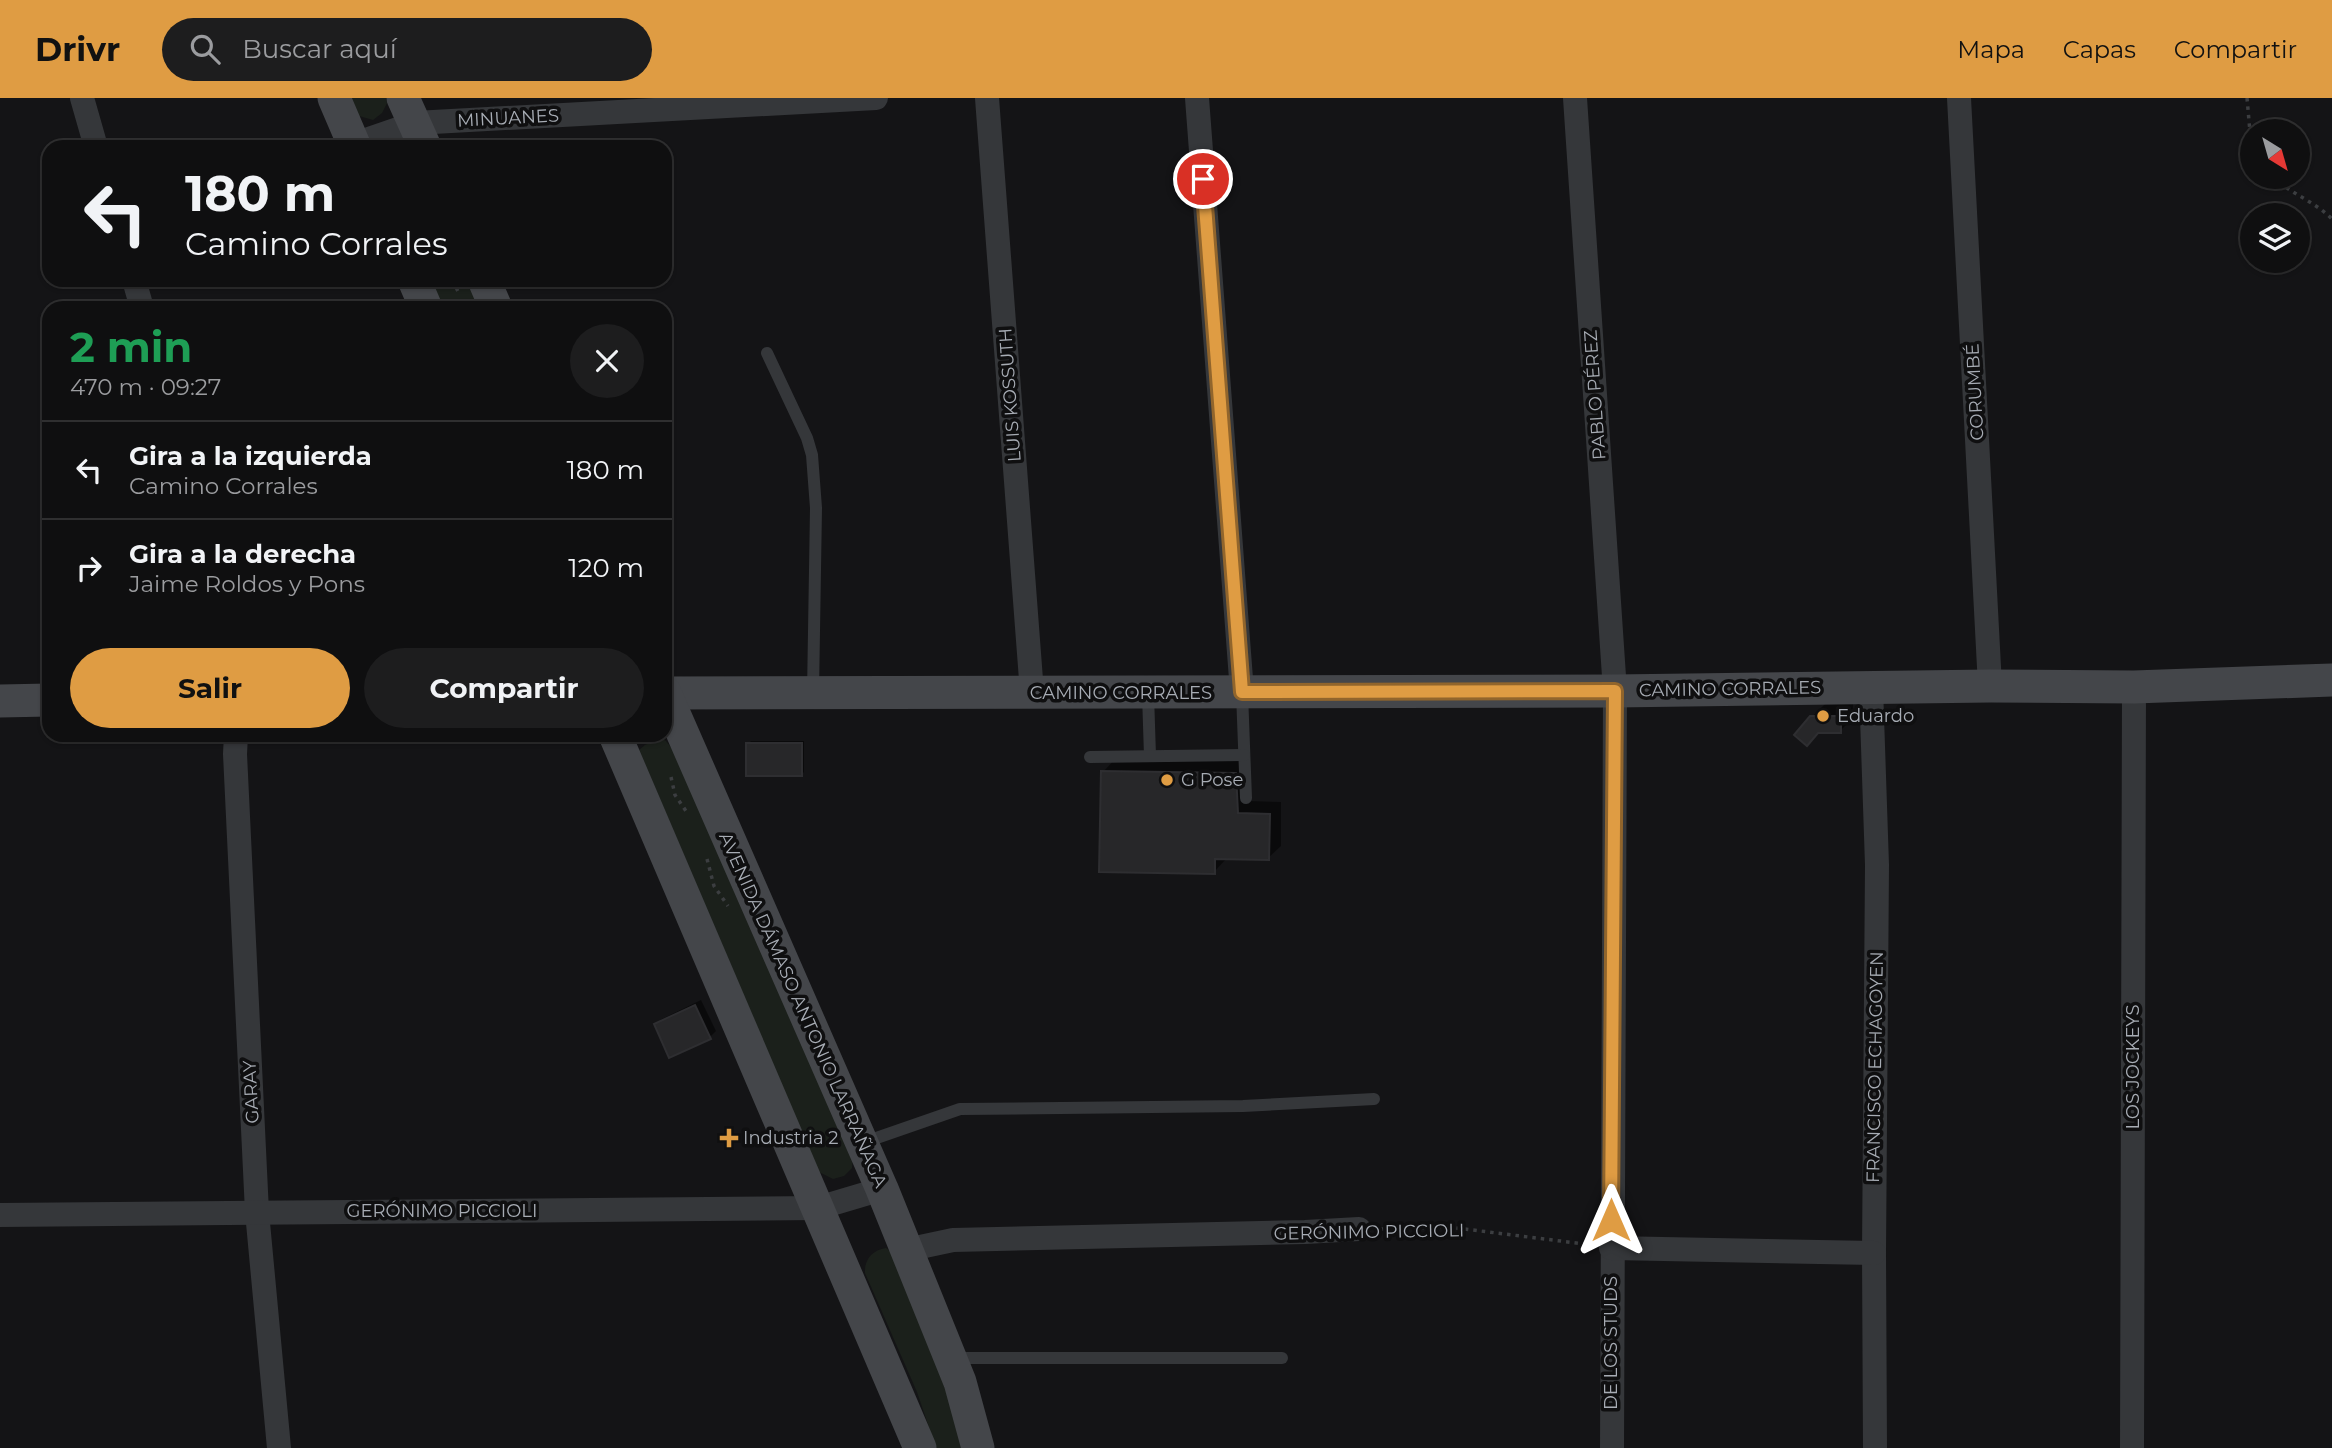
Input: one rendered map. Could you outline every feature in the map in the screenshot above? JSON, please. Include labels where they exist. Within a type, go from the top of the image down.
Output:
[{"type":"street","points":[[82,98],[94,140]]},
{"type":"street","points":[[334,98],[352,140]]},
{"type":"street","name":"MINUANES","points":[[368,140],[414,123],[876,98]]},
{"type":"street","name":"LUIS KOSSUTH","points":[[987,98],[1032,693]]},
{"type":"street","points":[[1197,98],[1242,692]]},
{"type":"street","name":"PABLO PÉREZ","points":[[1575,98],[1615,691]]},
{"type":"street","name":"CORUMBÉ","points":[[1959,98],[1990,686]]},
{"type":"street","name":"CAMINO CORRALES","points":[[672,693],[2134,687],[2332,680]]},
{"type":"street","name":"FRANCISCO ECHAGOYEN","points":[[1871,687],[1877,866],[1875,1448]]},
{"type":"street","name":"LOS JOCKEYS","points":[[2133,1448],[2134,687]]},
{"type":"street","name":"DE LOS STUDS","points":[[1612,1448],[1615,691]]},
{"type":"street","points":[[0,701],[42,700]]},
{"type":"street","name":"AVENIDA DÁMASO ANTONIO LARRAÑAGA","points":[[672,709],[882,1189],[951,1358],[978,1448]]},
{"type":"street","name":"GARAY","points":[[236,742],[257,1212],[279,1448]]},
{"type":"street","points":[[618,742],[920,1448]]},
{"type":"street","name":"GERÓNIMO PICCIOLI","points":[[0,1215],[818,1208],[882,1189]]},
{"type":"street","name":"GERÓNIMO PICCIOLI","points":[[906,1250],[953,1240],[1305,1233],[1359,1229]]},
{"type":"street","points":[[1611,1248],[1874,1253]]},
{"type":"lane","points":[[767,353],[807,438],[812,455],[816,508],[813,693]]},
{"type":"lane","points":[[1242,692],[1246,798]]},
{"type":"lane","points":[[1148,693],[1150,756]]},
{"type":"lane","points":[[1090,758],[1244,755]]},
{"type":"lane","points":[[862,1143],[960,1109],[1243,1106],[1374,1098]]},
{"type":"lane","points":[[951,1358],[1282,1358]]},
{"type":"path","points":[[2247,98],[2248,119]]},
{"type":"path","points":[[2287,189],[2308,199],[2332,219]]},
{"type":"path","name":"GERÓNIMO PICCIOLI","points":[[1359,1229],[1449,1227],[1611,1248]]},
{"type":"shaded area","points":[[349,98],[386,98],[387,103],[382,113],[373,120],[359,116]]},
{"type":"shaded area","points":[[431,287],[470,287],[476,301],[437,301]]},
{"type":"shaded area","points":[[667,742],[673,750],[853,1157],[852,1168],[844,1176],[833,1179],[819,1172],[639,750],[645,745]]},
{"type":"shaded area","points":[[886,1248],[898,1258],[967,1448],[936,1448],[917,1392],[865,1273],[870,1256]]},
{"type":"building","points":[[1810,716],[1841,716],[1841,733],[1818,733],[1807,746],[1794,735]]},
{"type":"building","points":[[746,743],[802,743],[802,776],[746,776]]},
{"type":"building","points":[[1101,771],[1236,773],[1238,813],[1270,814],[1269,860],[1215,859],[1215,874],[1099,872]]},
{"type":"building","points":[[695,1005],[711,1039],[669,1058],[654,1024]]},
{"type":"place","name":"Eduardo","points":[[1823,716]]},
{"type":"place","name":"G Pose","points":[[1167,780]]},
{"type":"place","name":"Industria 2","points":[[729,1138]]},
{"type":"route","points":[[1203,179],[1242,692],[1615,691],[1611,1220]]}]
